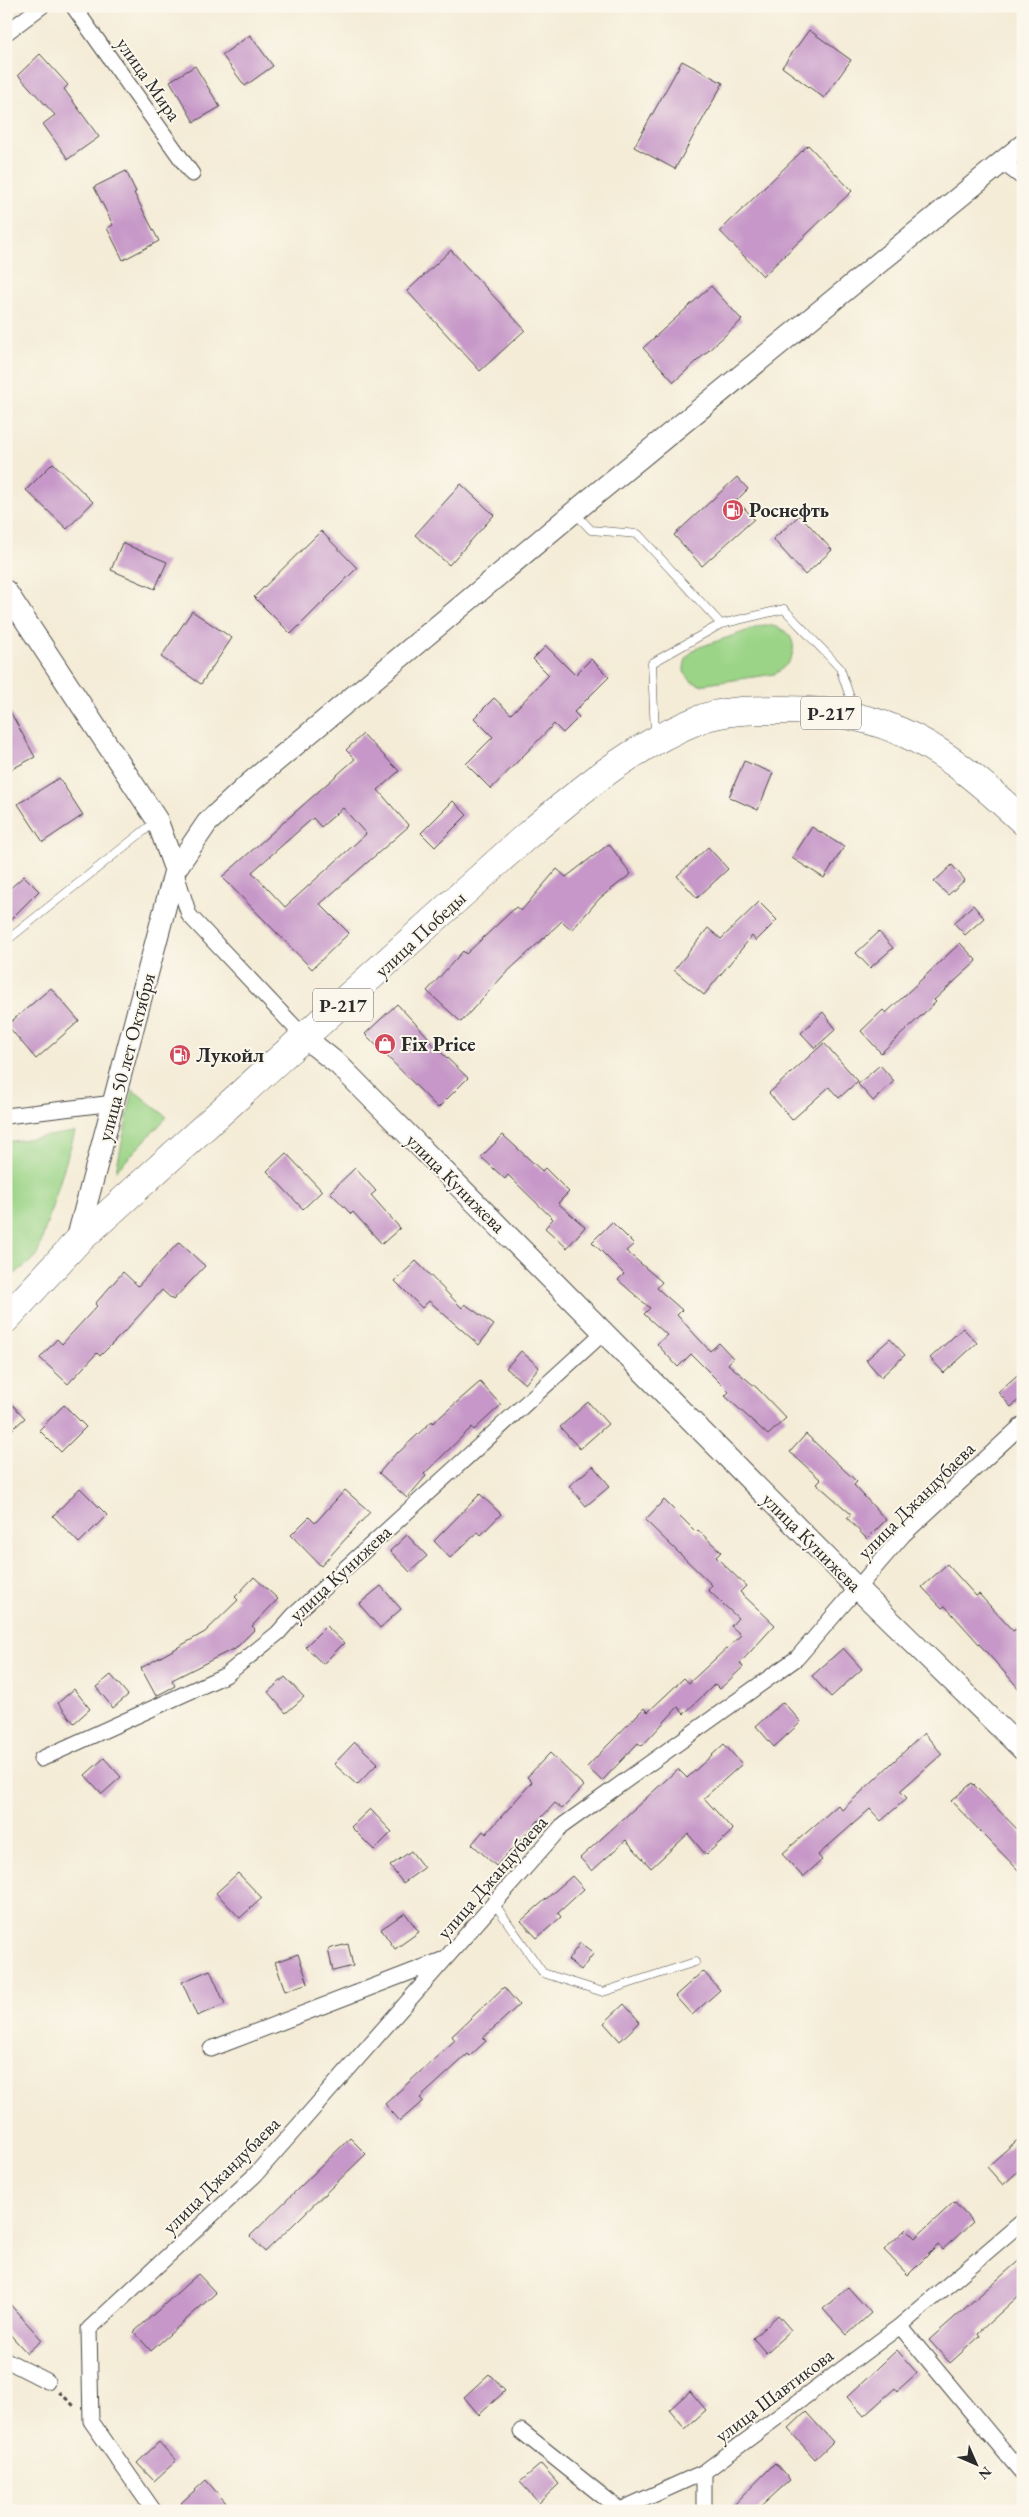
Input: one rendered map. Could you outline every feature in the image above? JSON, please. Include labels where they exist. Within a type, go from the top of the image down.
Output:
[{"type":"highway","name":"Р-217","points":[[655,741],[699,720],[748,710],[808,710],[856,717],[900,729],[944,754],[984,785],[1023,821]]},
{"type":"highway","name":"улица Победы","points":[[6,1297],[72,1247],[523,839],[618,762],[655,741]]},
{"type":"highway","name":"улица Победы","points":[[6,1319],[72,1247]]},
{"type":"main road","name":"улица 50 лет Октября","points":[[72,1247],[114,1102],[175,870],[207,822],[251,782],[574,512],[1023,145]]},
{"type":"main road","points":[[6,591],[157,820],[175,870]]},
{"type":"main road","name":"улица Кунижева","points":[[305,1038],[344,1070],[857,1588],[1023,1750]]},
{"type":"street","points":[[6,33],[42,6]]},
{"type":"street","name":"улица Мира","points":[[73,6],[192,174]]},
{"type":"street","points":[[1002,162],[1023,178]]},
{"type":"street","points":[[175,870],[190,915],[305,1038]]},
{"type":"street","points":[[6,1116],[114,1102]]},
{"type":"street","name":"улица Кунижева","points":[[41,1759],[226,1675],[278,1633],[294,1615],[604,1333]]},
{"type":"street","name":"улица Джандубаева","points":[[91,2421],[89,2329],[255,2175],[562,1826],[797,1658],[903,1535],[1023,1424]]},
{"type":"street","points":[[210,2049],[446,1959]]},
{"type":"street","name":"улица Шавтикова","points":[[521,2431],[620,2510],[704,2472],[900,2326],[1023,2221]]},
{"type":"street","points":[[900,2326],[1023,2474]]},
{"type":"street","points":[[6,2360],[47,2381]]},
{"type":"street","points":[[91,2421],[154,2511]]},
{"type":"street","points":[[704,2472],[704,2511]]},
{"type":"lane","points":[[574,512],[591,530],[638,534],[720,624]]},
{"type":"lane","points":[[655,741],[652,663],[720,624],[784,609],[840,668],[856,717]]},
{"type":"lane","points":[[6,941],[157,820]]},
{"type":"lane","points":[[494,1903],[543,1973],[603,1992],[695,1962]]},
{"type":"path","points":[[47,2381],[91,2421]]},
{"type":"green space","points":[[764,625],[776,627],[784,631],[790,637],[793,644],[790,660],[774,674],[700,685],[691,681],[684,672],[687,658],[697,648]]},
{"type":"green space","points":[[133,1090],[167,1117],[116,1171]]},
{"type":"green space","points":[[75,1132],[37,1256],[6,1281],[6,1142]]},
{"type":"building","points":[[809,30],[851,60],[824,98],[782,67]]},
{"type":"building","points":[[250,35],[273,66],[245,86],[222,55]]},
{"type":"building","points":[[40,54],[68,85],[64,89],[99,137],[68,159],[43,124],[55,115],[18,75]]},
{"type":"building","points":[[682,61],[723,83],[675,169],[634,147]]},
{"type":"building","points":[[195,66],[220,107],[194,122],[170,81]]},
{"type":"building","points":[[808,145],[852,191],[763,276],[720,231]]},
{"type":"building","points":[[126,171],[136,192],[134,193],[159,241],[123,260],[107,228],[113,225],[94,187]]},
{"type":"building","points":[[451,250],[525,330],[480,371],[407,291]]},
{"type":"building","points":[[711,286],[742,320],[674,382],[643,348]]},
{"type":"building","points":[[53,463],[93,502],[67,529],[26,490]]},
{"type":"building","points":[[737,477],[748,489],[737,500],[754,519],[702,566],[674,535]]},
{"type":"building","points":[[461,484],[494,515],[449,565],[415,535]]},
{"type":"building","points":[[800,515],[832,550],[805,575],[773,539]]},
{"type":"building","points":[[321,531],[357,568],[291,634],[254,597]]},
{"type":"building","points":[[122,543],[167,562],[155,589],[111,570]]},
{"type":"building","points":[[192,611],[232,638],[201,684],[161,657]]},
{"type":"building","points":[[546,646],[575,675],[591,659],[609,677],[574,712],[579,717],[563,733],[554,724],[491,789],[466,764],[493,737],[474,718],[494,698],[511,714],[549,675],[533,659]]},
{"type":"building","points":[[6,704],[35,757],[6,772]]},
{"type":"building","points":[[363,734],[399,771],[378,790],[409,826],[320,904],[349,933],[312,969],[222,877],[355,759],[346,750]],"holes":[[[343,808],[366,834],[285,907],[252,872],[313,818],[321,827]]]},
{"type":"building","points":[[744,761],[773,773],[758,810],[729,797]]},
{"type":"building","points":[[59,778],[83,815],[43,842],[18,804]]},
{"type":"building","points":[[453,801],[467,815],[435,847],[421,833]]},
{"type":"building","points":[[812,827],[844,847],[824,878],[792,858]]},
{"type":"building","points":[[609,844],[631,874],[600,898],[572,930],[562,921],[503,976],[461,1022],[427,991],[463,951],[466,954],[516,907],[521,911],[557,869],[566,877]]},
{"type":"building","points":[[708,847],[728,869],[697,898],[677,876]]},
{"type":"building","points":[[952,865],[965,880],[948,895],[934,882]]},
{"type":"building","points":[[24,876],[39,891],[6,924],[6,892]]},
{"type":"building","points":[[759,902],[777,920],[756,941],[752,936],[704,995],[674,970],[708,928],[721,939]]},
{"type":"building","points":[[973,905],[984,918],[965,935],[954,923]]},
{"type":"building","points":[[879,932],[893,948],[870,968],[856,953]]},
{"type":"building","points":[[960,943],[977,961],[934,1000],[936,1002],[881,1053],[861,1031],[883,1010],[886,1013]]},
{"type":"building","points":[[51,988],[79,1021],[36,1059],[7,1025]]},
{"type":"building","points":[[397,1004],[429,1038],[427,1039],[468,1078],[438,1108],[365,1034]]},
{"type":"building","points":[[823,1012],[836,1029],[815,1048],[801,1033]]},
{"type":"building","points":[[824,1043],[858,1081],[839,1098],[829,1087],[792,1120],[769,1093]]},
{"type":"building","points":[[880,1065],[894,1081],[873,1101],[858,1084]]},
{"type":"building","points":[[503,1135],[542,1171],[545,1168],[569,1192],[558,1203],[585,1227],[567,1248],[545,1228],[553,1219],[508,1175],[505,1179],[481,1157]]},
{"type":"building","points":[[286,1153],[322,1191],[303,1209],[267,1171]]},
{"type":"building","points":[[355,1168],[376,1191],[371,1195],[400,1228],[382,1244],[353,1212],[351,1214],[330,1192]]},
{"type":"building","points":[[612,1222],[634,1244],[626,1251],[662,1282],[657,1288],[682,1310],[677,1315],[710,1351],[719,1343],[733,1358],[728,1364],[757,1388],[786,1418],[768,1435],[725,1396],[729,1392],[691,1354],[678,1367],[657,1344],[667,1335],[644,1314],[650,1308],[618,1280],[624,1274],[592,1242]]},
{"type":"building","points":[[179,1242],[205,1266],[173,1300],[162,1290],[100,1356],[97,1353],[68,1384],[40,1358],[57,1339],[62,1344],[97,1306],[95,1304],[123,1272],[138,1286]]},
{"type":"building","points":[[416,1261],[462,1308],[465,1304],[494,1325],[479,1345],[429,1301],[422,1308],[395,1281]]},
{"type":"building","points":[[963,1328],[977,1343],[944,1373],[930,1358]]},
{"type":"building","points":[[890,1339],[905,1355],[881,1377],[866,1360]]},
{"type":"building","points":[[521,1351],[539,1367],[525,1384],[506,1368]]},
{"type":"building","points":[[1023,1370],[1023,1396],[1011,1407],[998,1392]]},
{"type":"building","points":[[480,1382],[501,1405],[474,1430],[472,1427],[424,1474],[426,1476],[407,1498],[379,1473],[397,1452]]},
{"type":"building","points":[[6,1398],[25,1418],[6,1435]]},
{"type":"building","points":[[588,1402],[608,1424],[580,1449],[560,1427]]},
{"type":"building","points":[[64,1405],[86,1427],[61,1452],[39,1430]]},
{"type":"building","points":[[806,1434],[857,1482],[854,1485],[886,1520],[867,1539],[847,1518],[851,1514],[817,1484],[821,1480],[790,1452]]},
{"type":"building","points":[[593,1466],[610,1486],[586,1506],[569,1486]]},
{"type":"building","points":[[80,1488],[107,1515],[79,1543],[53,1516]]},
{"type":"building","points":[[345,1490],[370,1512],[321,1566],[291,1535],[309,1517],[315,1523]]},
{"type":"building","points":[[480,1494],[501,1514],[481,1535],[478,1532],[450,1558],[434,1541]]},
{"type":"building","points":[[664,1500],[696,1532],[698,1530],[721,1552],[716,1557],[746,1586],[740,1592],[775,1625],[740,1663],[743,1667],[720,1689],[715,1684],[684,1714],[678,1707],[642,1746],[638,1743],[602,1781],[587,1767],[644,1708],[648,1712],[684,1678],[689,1683],[741,1635],[731,1626],[738,1618],[708,1590],[712,1585],[645,1520]]},
{"type":"building","points":[[407,1535],[427,1556],[410,1572],[390,1551]]},
{"type":"building","points":[[947,1564],[976,1596],[979,1594],[1013,1631],[1016,1629],[1023,1637],[1023,1693],[945,1606],[942,1608],[922,1587]]},
{"type":"building","points":[[254,1577],[278,1599],[252,1626],[255,1629],[234,1650],[172,1680],[175,1686],[156,1696],[141,1668],[205,1632],[238,1600],[235,1597]]},
{"type":"building","points":[[381,1586],[401,1609],[380,1628],[359,1604]]},
{"type":"building","points":[[326,1626],[344,1643],[323,1664],[305,1647]]},
{"type":"building","points":[[843,1648],[862,1669],[831,1697],[812,1676]]},
{"type":"building","points":[[111,1675],[128,1695],[113,1708],[96,1687]]},
{"type":"building","points":[[285,1677],[304,1697],[286,1713],[268,1692]]},
{"type":"building","points":[[74,1689],[90,1709],[74,1723],[58,1703]]},
{"type":"building","points":[[783,1702],[801,1722],[774,1747],[756,1726]]},
{"type":"building","points":[[924,1733],[942,1754],[900,1791],[907,1798],[881,1821],[870,1809],[818,1855],[822,1860],[803,1877],[782,1854],[838,1805],[842,1810]]},
{"type":"building","points":[[355,1742],[378,1763],[357,1785],[334,1764]]},
{"type":"building","points":[[724,1744],[742,1764],[704,1798],[733,1830],[706,1855],[688,1834],[651,1868],[626,1840],[592,1871],[580,1858],[678,1769],[687,1778]]},
{"type":"building","points":[[550,1753],[584,1786],[562,1809],[555,1803],[496,1866],[472,1844],[483,1831],[486,1834],[532,1782],[527,1777]]},
{"type":"building","points":[[104,1758],[121,1777],[102,1794],[85,1775]]},
{"type":"building","points":[[972,1783],[1023,1835],[1023,1875],[951,1801]]},
{"type":"building","points":[[370,1809],[392,1832],[374,1850],[351,1827]]},
{"type":"building","points":[[411,1851],[424,1868],[403,1883],[390,1866]]},
{"type":"building","points":[[238,1873],[262,1898],[240,1918],[216,1893]]},
{"type":"building","points":[[572,1876],[584,1889],[558,1913],[561,1917],[537,1938],[521,1921]]},
{"type":"building","points":[[405,1913],[419,1932],[395,1949],[381,1929]]},
{"type":"building","points":[[580,1943],[594,1953],[581,1970],[568,1960]]},
{"type":"building","points":[[348,1944],[353,1966],[333,1971],[328,1949]]},
{"type":"building","points":[[298,1954],[308,1983],[285,1991],[275,1962]]},
{"type":"building","points":[[210,1970],[225,2004],[197,2016],[182,1982]]},
{"type":"building","points":[[703,1971],[720,1990],[692,2015],[675,1996]]},
{"type":"building","points":[[504,1987],[519,2005],[483,2038],[486,2041],[470,2056],[468,2054],[420,2098],[423,2101],[400,2121],[385,2104],[455,2040],[452,2036]]},
{"type":"building","points":[[624,2004],[640,2022],[620,2041],[604,2023]]},
{"type":"building","points":[[1023,2135],[1023,2167],[1003,2185],[987,2167]]},
{"type":"building","points":[[350,2138],[366,2154],[265,2252],[250,2236]]},
{"type":"building","points":[[954,2202],[973,2222],[942,2250],[938,2245],[908,2275],[884,2250],[906,2229],[915,2238]]},
{"type":"building","points":[[1023,2257],[1023,2292],[978,2333],[980,2336],[950,2363],[929,2340]]},
{"type":"building","points":[[198,2274],[216,2293],[151,2351],[134,2332]]},
{"type":"building","points":[[848,2287],[871,2313],[847,2335],[823,2309]]},
{"type":"building","points":[[6,2300],[42,2340],[27,2353],[6,2330]]},
{"type":"building","points":[[778,2315],[791,2330],[766,2353],[753,2338]]},
{"type":"building","points":[[897,2350],[917,2373],[897,2391],[895,2388],[864,2416],[847,2397]]},
{"type":"building","points":[[489,2374],[505,2391],[479,2415],[464,2397]]},
{"type":"building","points":[[690,2391],[706,2410],[685,2429],[669,2410]]},
{"type":"building","points":[[806,2412],[833,2442],[815,2459],[788,2429]]},
{"type":"building","points":[[159,2442],[176,2461],[154,2481],[137,2463]]},
{"type":"building","points":[[775,2463],[790,2480],[756,2511],[728,2511]]},
{"type":"building","points":[[541,2464],[559,2484],[539,2503],[520,2482]]},
{"type":"building","points":[[206,2480],[227,2504],[219,2511],[188,2511],[181,2503]]},
{"type":"place","name":"Роснефть","points":[[733,510]]},
{"type":"place","name":"Fix Price","points":[[385,1044]]},
{"type":"place","name":"Лукойл","points":[[180,1055]]}]
